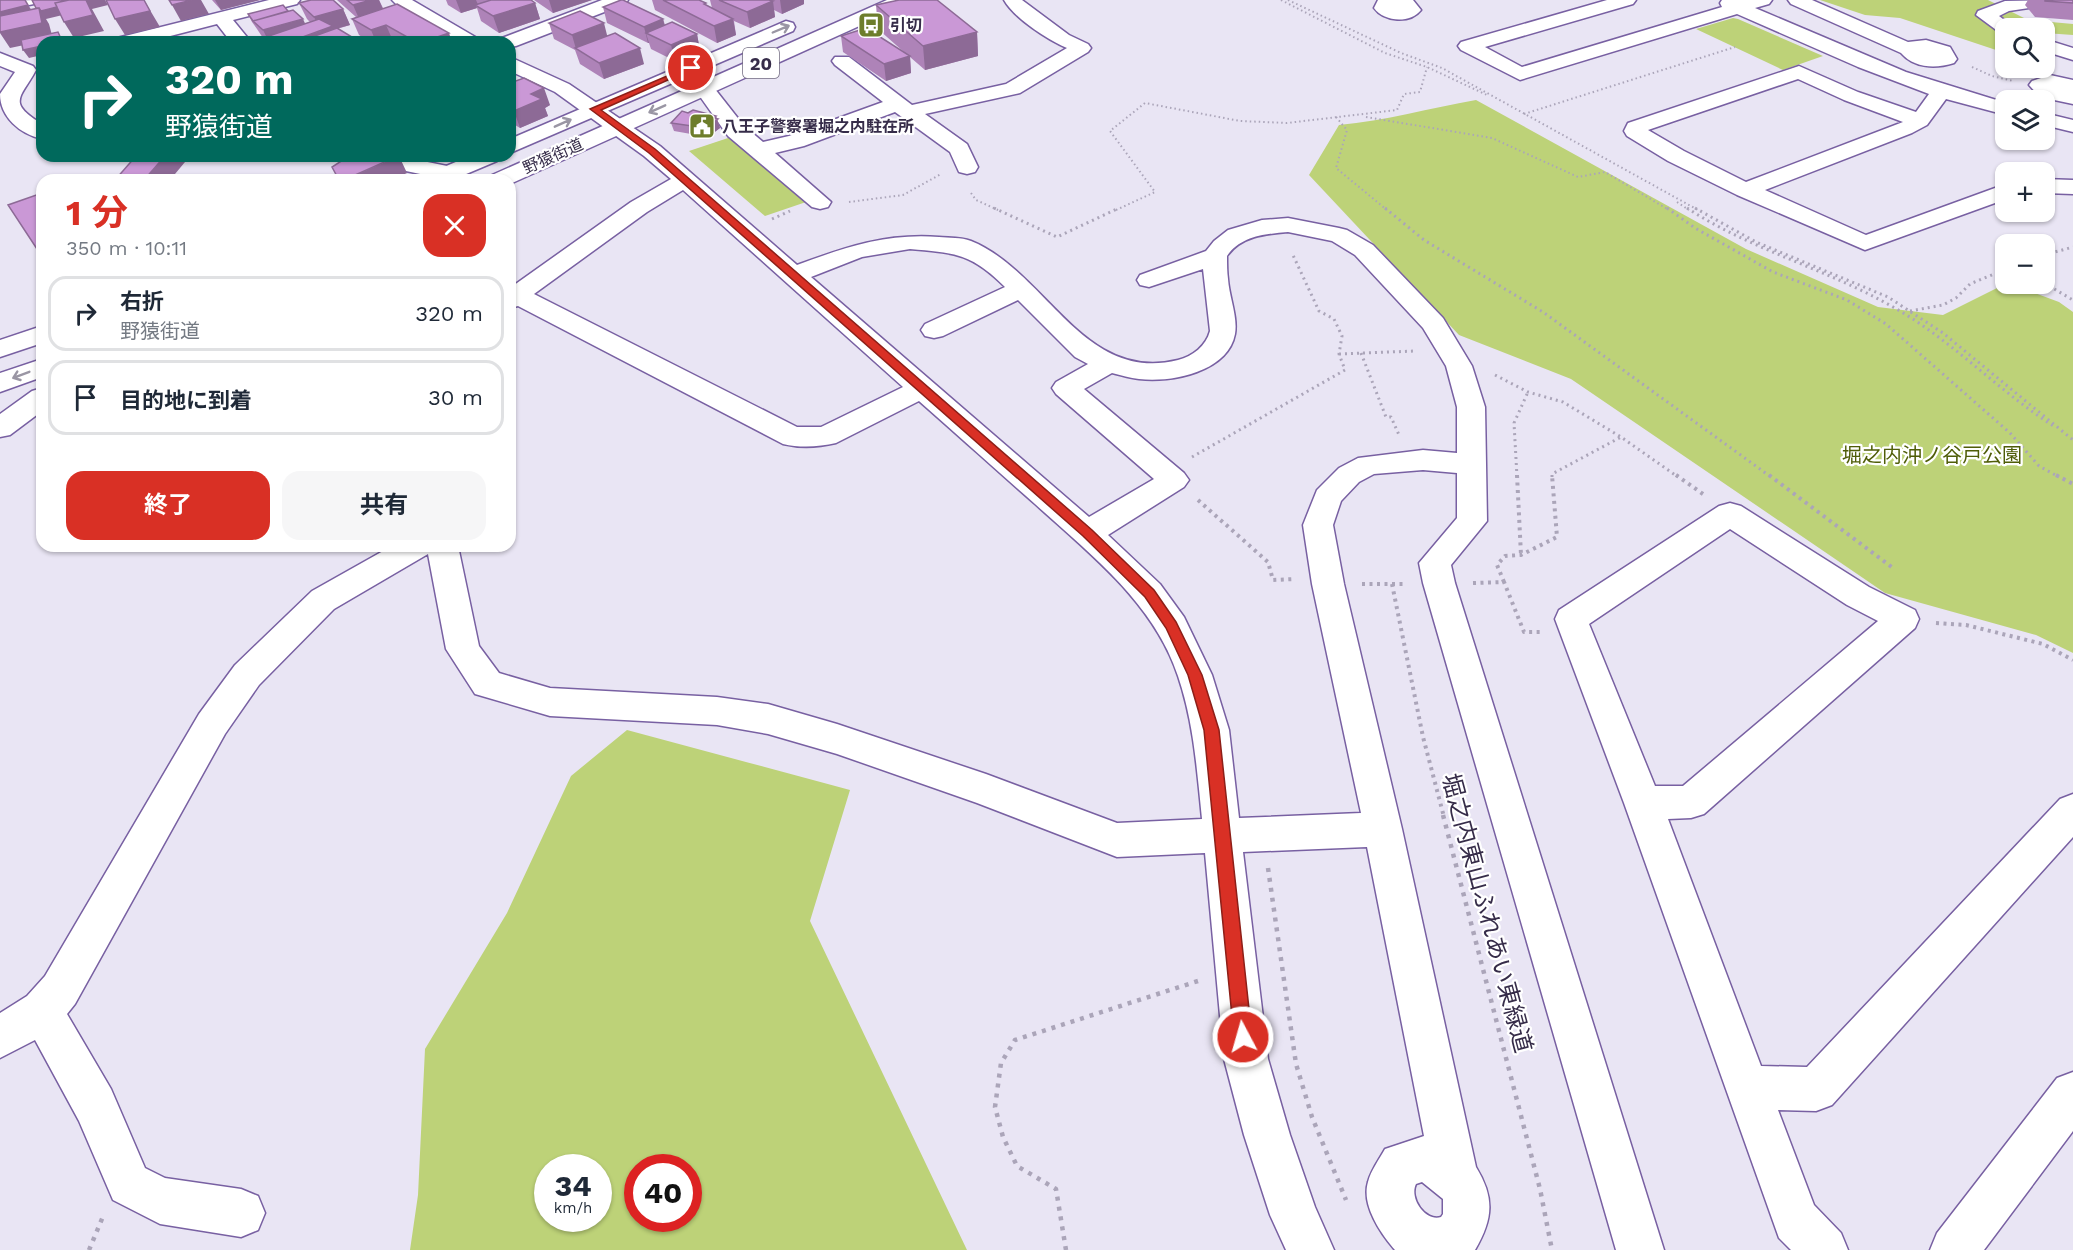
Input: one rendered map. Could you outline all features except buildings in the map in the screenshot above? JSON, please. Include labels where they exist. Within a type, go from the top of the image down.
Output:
[{"type":"street","points":[[0,6],[28,0]]},
{"type":"street","points":[[147,36],[291,0]]},
{"type":"street","points":[[401,0],[460,36]]},
{"type":"street","points":[[516,39],[619,0]]},
{"type":"street","name":"野猿街道","points":[[516,145],[704,88],[902,0]]},
{"type":"street","points":[[758,150],[796,141],[902,108],[1013,89],[1081,48],[1062,39],[1016,5],[1013,0]]},
{"type":"street","points":[[1627,0],[1460,48],[1520,74],[1730,4],[1763,0]]},
{"type":"street","points":[[1797,0],[1908,49],[1914,46],[1932,47],[1943,51],[1948,56]]},
{"type":"street","points":[[1995,21],[1986,15],[2005,6],[2050,0]]},
{"type":"street","points":[[2060,0],[2066,0]]},
{"type":"street","points":[[1730,4],[1866,65],[1941,92],[1995,106]]},
{"type":"street","points":[[221,17],[236,36]]},
{"type":"street","name":"野猿街道","points":[[510,174],[607,118],[802,20]]},
{"type":"street","points":[[2055,48],[2073,54]]},
{"type":"street","points":[[0,59],[32,66]]},
{"type":"street","points":[[842,61],[959,149],[967,167]]},
{"type":"street","points":[[32,66],[26,70],[8,96],[9,107],[21,120],[36,130]]},
{"type":"street","points":[[516,66],[562,88],[607,118],[685,180],[1087,533],[1149,593],[1172,626],[1195,675],[1211,730],[1246,1059],[1267,1136],[1294,1215],[1310,1250]]},
{"type":"street","points":[[1920,121],[1851,96],[1799,72],[1635,127],[1635,131],[1644,139],[1745,190],[1865,243],[1995,195]]},
{"type":"street","points":[[2073,86],[2050,81],[2041,82],[2040,87],[2053,95],[2073,98]]},
{"type":"street","points":[[704,88],[736,131],[820,202]]},
{"type":"street","points":[[1745,190],[1905,129],[1920,121],[1941,92]]},
{"type":"street","points":[[0,130],[21,120]]},
{"type":"street","points":[[2055,121],[2073,126]]},
{"type":"street","points":[[388,162],[434,174]]},
{"type":"street","points":[[446,174],[475,162]]},
{"type":"street","points":[[516,295],[639,207],[685,180]]},
{"type":"street","points":[[2055,186],[2073,187]]},
{"type":"street","points":[[795,275],[855,250],[910,242],[962,246],[998,266],[1023,288],[1084,351],[1108,364],[1139,371],[1164,371],[1187,366],[1204,359],[1220,342],[1223,331],[1215,278],[1215,256],[1222,246],[1236,235],[1262,227],[1315,228],[1339,235],[1364,250],[1434,324],[1459,366],[1471,407],[1472,521],[1435,563],[1439,583],[1640,1250]]},
{"type":"street","points":[[1149,280],[1215,256]]},
{"type":"street","points":[[934,330],[1023,288]]},
{"type":"street","points":[[516,298],[793,437],[826,436],[923,388]]},
{"type":"street","points":[[0,349],[36,336]]},
{"type":"street","points":[[1087,533],[1170,476],[1065,388],[1108,364]]},
{"type":"street","points":[[0,383],[36,369]]},
{"type":"street","points":[[0,428],[36,401]]},
{"type":"street","points":[[1455,1178],[1383,829],[1328,584],[1318,525],[1328,497],[1349,475],[1368,465],[1410,460],[1471,464]]},
{"type":"street","points":[[1643,803],[1690,802],[1903,619],[1858,596],[1730,514],[1571,619],[1643,803],[1796,1221],[1824,1250]]},
{"type":"street","points":[[0,1037],[42,1011],[60,990],[212,724],[247,675],[323,600],[407,552]]},
{"type":"street","points":[[442,552],[463,649],[487,684],[550,702],[717,711],[768,719],[910,764],[1117,840],[1383,829]]},
{"type":"street","points":[[1748,1088],[1816,1089],[2073,811]]},
{"type":"street","points":[[42,1011],[95,1104],[129,1184],[160,1201],[241,1213]]},
{"type":"street","points":[[1954,1250],[2073,1094]]},
{"type":"path","points":[[1281,0],[1385,52],[1427,67],[1495,98]]},
{"type":"path","points":[[1288,0],[1401,54],[1442,68],[1756,242],[1888,297],[1943,333],[2073,440]]},
{"type":"path","points":[[1524,114],[1735,47]]},
{"type":"path","points":[[1948,56],[1992,75],[2040,87]]},
{"type":"path","points":[[969,191],[976,200],[1058,237],[1155,192],[1110,131],[1145,104],[1240,121],[1287,123],[1362,116],[1397,110],[1404,94],[1420,92],[1427,67]]},
{"type":"path","points":[[1362,116],[1492,138],[1578,177],[1605,172],[1655,200],[1695,228],[1773,272],[1847,300],[1886,324],[2010,432],[2039,466],[2073,484]]},
{"type":"path","points":[[1335,117],[1347,130],[1336,168],[1424,240],[1543,312],[1705,427],[1893,568]]},
{"type":"path","points":[[743,231],[796,208],[820,202],[855,203],[903,195],[946,172]]},
{"type":"path","points":[[1664,193],[1685,208],[1750,243],[1896,308],[1936,336],[2035,416],[2062,431]]},
{"type":"path","points":[[1268,562],[1170,476],[1345,370],[1339,354],[1342,336],[1334,319],[1319,311],[1280,226]]},
{"type":"path","points":[[2055,252],[2073,247]]},
{"type":"path","points":[[1910,311],[1943,305],[1956,298],[1970,284],[1995,274]]},
{"type":"path","points":[[2055,289],[2073,300]]},
{"type":"path","points":[[1339,354],[1449,350]]},
{"type":"path","points":[[1361,353],[1386,417],[1391,417],[1410,460]]},
{"type":"path","points":[[1485,370],[1528,392],[1563,402],[1622,437],[1682,480]]},
{"type":"path","points":[[1521,555],[1514,423],[1528,392]]},
{"type":"path","points":[[1504,582],[1497,565],[1505,556],[1521,555],[1557,537],[1552,474],[1622,437]]},
{"type":"path","name":"堀之内東山ふれあい東緑道","points":[[1392,584],[1423,737],[1540,1189],[1552,1250]]},
{"type":"path","points":[[1966,626],[2043,644],[2073,660]]},
{"type":"path","points":[[1263,834],[1296,1064],[1312,1117],[1349,1207]]},
{"type":"path","points":[[1066,1250],[1056,1189],[1017,1166],[1003,1137],[995,1107],[1001,1063],[1015,1040],[1199,981]]},
{"type":"green space","points":[[1820,0],[1988,0],[2024,18],[1995,18],[1995,50],[1900,18],[1865,15]]},
{"type":"green space","points":[[1733,18],[1823,56],[1783,70],[1696,29]]},
{"type":"green space","points":[[2055,22],[2073,24],[2073,35],[2055,34]]},
{"type":"green space","name":"堀之内沖ノ谷戸公園","points":[[1476,100],[1746,249],[1878,307],[1943,315],[1995,289],[1995,294],[2037,294],[2059,302],[2073,312],[2073,653],[2036,635],[1885,593],[1571,379],[1459,335],[1309,175],[1339,125]]},
{"type":"green space","points":[[731,137],[812,200],[765,216],[689,151]]},
{"type":"green space","points":[[627,730],[850,790],[810,921],[967,1250],[410,1250],[418,1195],[425,1049],[507,913],[571,776]]},
{"type":"place","name":"引切","points":[[871,25]]},
{"type":"place","name":"八王子警察署堀之内駐在所","points":[[702,126]]},
{"type":"route","points":[[691,68],[594,109],[652,151],[1087,533],[1149,593],[1172,626],[1195,675],[1211,730],[1243,1037]]}]
